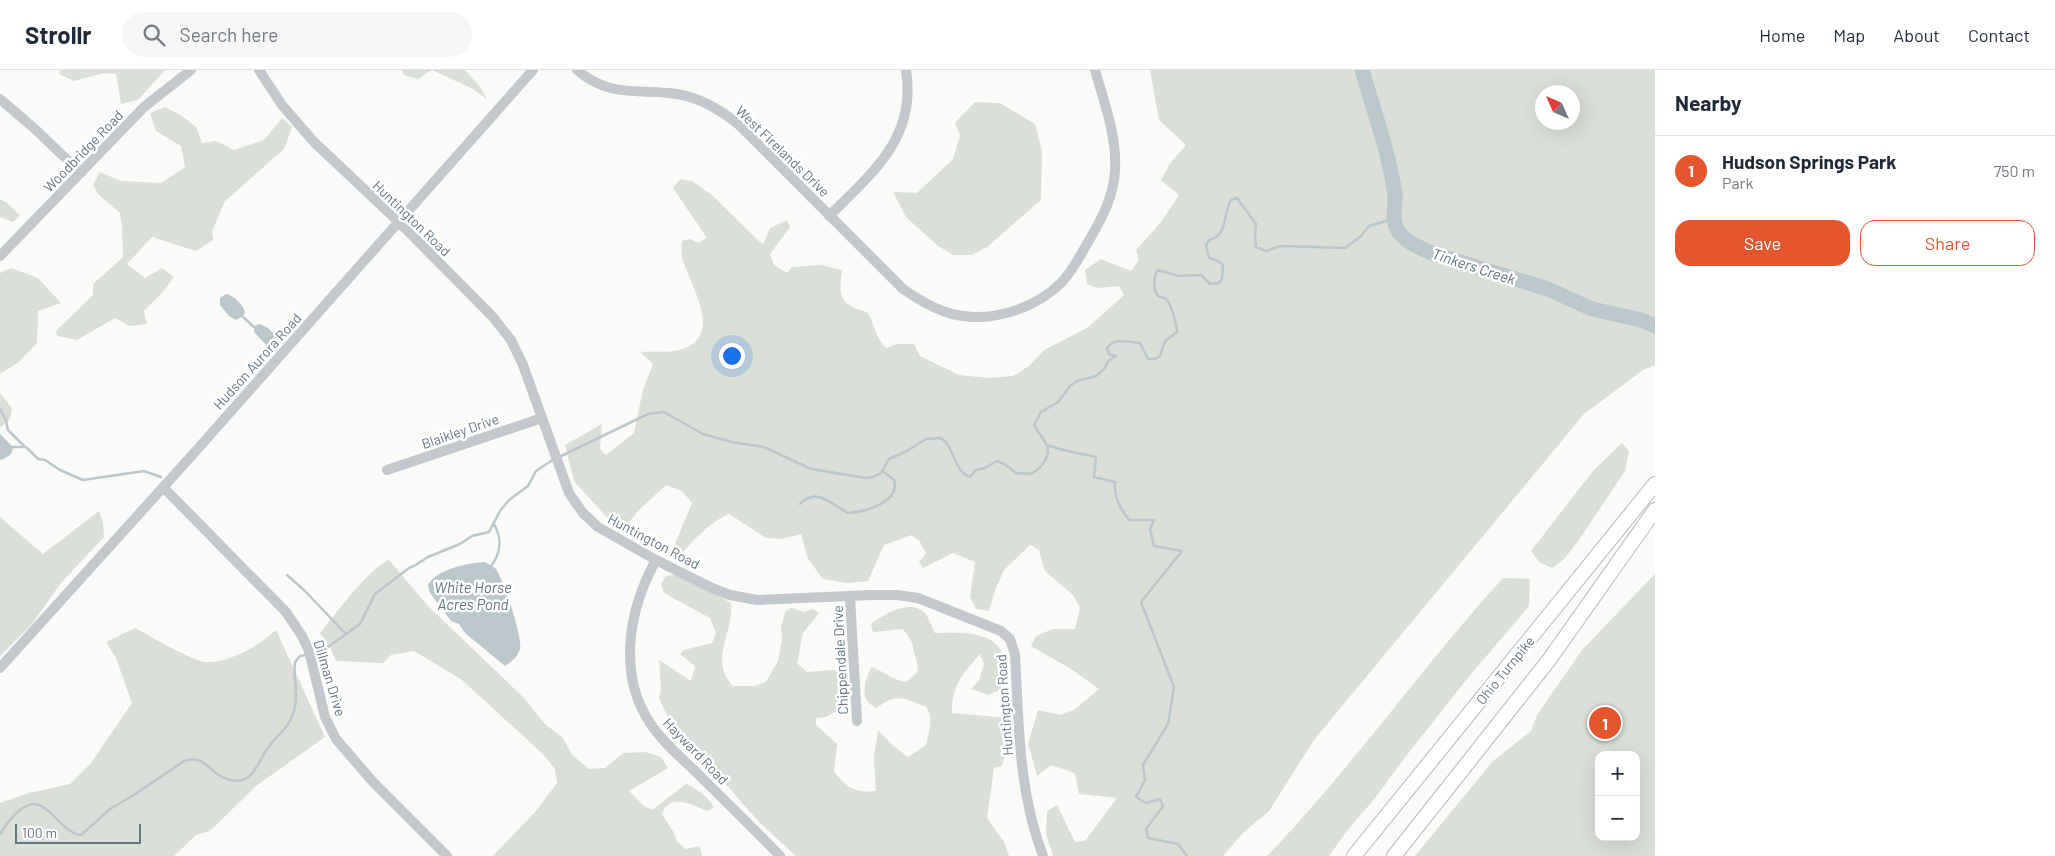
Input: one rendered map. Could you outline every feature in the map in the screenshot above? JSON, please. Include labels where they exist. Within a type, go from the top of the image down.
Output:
[{"type":"highway","name":"Ohio Turnpike","points":[[1354,856],[1655,484]]},
{"type":"highway","name":"Ohio Turnpike","points":[[1394,856],[1549,660],[1655,510]]},
{"type":"street","name":"Woodbridge Road","points":[[0,256],[144,107],[191,70]]},
{"type":"street","name":"Huntington Road","points":[[258,70],[282,105],[314,142],[399,222],[492,316],[511,340],[523,364],[569,493],[583,513],[609,535],[712,588],[746,598],[778,600],[850,597],[871,594],[918,598],[988,625],[1001,631],[1010,639],[1016,654],[1024,788],[1031,821],[1043,856]]},
{"type":"street","name":"Hudson Aurora Road","points":[[0,668],[533,70]]},
{"type":"street","name":"West Firelands Drive","points":[[577,70],[594,82],[615,89],[636,93],[679,94],[704,102],[718,110],[739,125],[903,289],[921,302],[945,312],[963,316],[987,316],[1011,312],[1039,300],[1063,281],[1076,264],[1094,231],[1108,203],[1114,184],[1116,164],[1114,143],[1095,70]]},
{"type":"street","points":[[829,216],[876,169],[893,146],[901,128],[906,109],[906,70]]},
{"type":"street","points":[[0,99],[34,128],[81,173]]},
{"type":"street","name":"Blaikley Drive","points":[[388,470],[542,418]]},
{"type":"street","name":"Dillman Drive","points":[[163,487],[286,612],[302,636],[310,655],[325,717],[336,739],[373,782],[447,856]]},
{"type":"street","name":"Hayward Road","points":[[656,560],[647,577],[636,608],[630,638],[630,669],[639,703],[658,734],[780,856]]},
{"type":"street","name":"Chippendale Drive","points":[[850,597],[857,721]]},
{"type":"shaded area","points":[[61,70],[165,70],[138,100],[121,104],[116,74],[105,73],[74,81],[59,74]]},
{"type":"shaded area","points":[[402,70],[432,70],[418,79],[404,75]]},
{"type":"shaded area","points":[[432,70],[465,70],[481,88],[487,99],[471,88]]},
{"type":"shaded area","points":[[1150,70],[1655,70],[1655,365],[1643,370],[1584,414],[1314,740],[1269,811],[1244,832],[1223,856],[1053,856],[1046,834],[1047,811],[1057,805],[1075,842],[1085,841],[1117,798],[1079,794],[1075,773],[1051,765],[1037,776],[1028,744],[1038,710],[1060,715],[1074,710],[1099,689],[1071,669],[1031,646],[1036,636],[1053,629],[1075,629],[1080,608],[1073,595],[1045,571],[1039,550],[1030,545],[1004,570],[989,611],[976,609],[970,597],[975,562],[953,553],[923,568],[919,562],[926,553],[920,542],[912,535],[884,545],[868,581],[847,583],[823,579],[808,559],[801,534],[782,539],[766,538],[729,514],[708,527],[679,556],[672,551],[692,503],[682,491],[666,485],[638,511],[625,527],[611,522],[574,481],[565,445],[602,424],[600,449],[606,455],[634,433],[643,389],[653,364],[640,352],[679,350],[693,344],[701,334],[703,322],[701,309],[682,257],[682,241],[690,239],[698,243],[707,238],[673,188],[680,179],[692,181],[713,196],[763,245],[770,228],[787,220],[790,227],[770,254],[774,265],[787,273],[792,267],[821,265],[842,270],[841,293],[845,301],[851,306],[868,313],[877,336],[886,348],[898,344],[914,344],[920,356],[959,375],[990,378],[1013,376],[1029,366],[1044,350],[1087,328],[1124,295],[1119,286],[1098,288],[1087,284],[1085,270],[1101,259],[1131,271],[1139,260],[1136,250],[1161,222],[1179,195],[1161,180],[1169,165],[1186,145],[1159,120]]},
{"type":"shaded area","points":[[975,102],[1000,103],[1035,124],[1042,151],[1041,200],[987,247],[972,255],[954,255],[938,246],[906,217],[893,192],[917,193],[953,159],[960,135],[955,123]]},
{"type":"shaded area","points":[[165,107],[182,116],[196,127],[202,143],[216,141],[234,150],[264,140],[282,118],[292,127],[284,149],[225,201],[212,231],[213,240],[196,251],[152,237],[127,264],[145,278],[162,268],[174,277],[163,292],[144,311],[147,324],[129,326],[115,318],[77,340],[57,336],[56,331],[93,295],[93,284],[123,257],[120,213],[99,195],[93,185],[100,172],[121,181],[161,183],[185,167],[181,146],[156,131],[150,113]]},
{"type":"shaded area","points":[[0,199],[20,215],[13,222],[0,217]]},
{"type":"shaded area","points":[[11,268],[38,278],[61,303],[38,311],[37,343],[19,362],[0,374],[0,273]]},
{"type":"shaded area","points":[[0,393],[12,408],[10,419],[0,428]]},
{"type":"shaded area","points":[[1622,443],[1629,451],[1625,471],[1579,540],[1564,559],[1552,568],[1539,562],[1531,551],[1593,471]]},
{"type":"shaded area","points":[[99,511],[103,523],[104,537],[61,583],[31,625],[0,656],[0,517],[43,554]]},
{"type":"shaded area","points":[[389,560],[428,606],[524,698],[545,724],[563,738],[572,755],[589,769],[605,768],[623,753],[645,752],[661,757],[668,768],[629,791],[644,806],[652,810],[686,784],[706,797],[714,808],[707,811],[682,802],[676,802],[670,803],[665,807],[662,814],[674,833],[677,842],[686,849],[700,846],[702,856],[493,856],[536,811],[557,783],[555,769],[544,755],[462,680],[414,651],[391,655],[383,663],[336,661],[329,645],[320,633],[362,582]]},
{"type":"shaded area","points":[[1655,574],[1655,856],[1415,856],[1493,761],[1531,731],[1537,715],[1582,650]]},
{"type":"shaded area","points":[[674,575],[686,578],[731,603],[731,615],[722,656],[726,676],[733,686],[755,686],[766,682],[778,661],[782,640],[781,628],[785,612],[791,608],[804,612],[812,609],[819,613],[803,633],[797,663],[807,672],[832,670],[842,672],[846,685],[843,707],[826,717],[816,718],[816,725],[837,744],[834,772],[848,786],[857,790],[876,791],[874,757],[878,730],[891,744],[908,757],[926,745],[930,726],[930,716],[926,707],[901,698],[890,700],[877,708],[867,701],[865,684],[871,667],[897,680],[906,682],[918,670],[911,641],[903,629],[873,632],[871,624],[882,616],[896,610],[911,607],[918,608],[924,612],[935,633],[965,633],[985,637],[993,642],[1000,649],[1004,658],[1001,689],[989,695],[971,689],[979,680],[984,664],[980,654],[959,680],[952,703],[952,713],[1009,718],[1006,751],[1002,766],[994,768],[987,818],[1004,842],[1009,856],[796,856],[758,821],[702,757],[675,733],[659,698],[661,689],[659,660],[691,681],[695,666],[680,654],[684,650],[712,643],[716,633],[710,618],[664,593],[661,584],[666,576]]},
{"type":"shaded area","points":[[1503,578],[1530,579],[1529,606],[1467,679],[1329,856],[1267,856],[1328,788],[1443,647]]},
{"type":"shaded area","points":[[135,628],[182,653],[206,662],[225,660],[244,652],[276,630],[325,737],[256,786],[210,831],[196,835],[174,856],[0,856],[0,803],[29,793],[70,784],[91,763],[132,703],[116,658],[106,642]]},
{"type":"water","points":[[226,294],[235,298],[243,307],[245,313],[242,317],[236,320],[229,316],[220,305],[220,298]]},
{"type":"water","points":[[260,324],[268,328],[276,336],[276,340],[271,346],[266,345],[254,332],[254,326]]},
{"type":"water","points":[[0,434],[13,447],[9,455],[0,460]]},
{"type":"water","name":"White Horse Acres Pond","points":[[485,562],[495,568],[503,583],[512,608],[520,643],[519,652],[505,666],[465,633],[459,624],[451,621],[430,593],[428,585],[432,579],[446,571],[462,565]]},
{"type":"waterway","name":"Tinkers Creek","points":[[1362,70],[1389,163],[1395,195],[1395,225],[1403,237],[1431,253],[1548,289],[1592,309],[1641,320],[1655,326]]},
{"type":"waterway","points":[[559,457],[648,414],[664,412],[703,434],[732,442],[764,447],[811,469],[866,478],[873,477],[881,473],[889,459],[907,451],[926,439],[941,438],[949,447],[960,470],[970,477],[976,470],[985,468],[997,461],[1016,473],[1030,474],[1041,466],[1046,459],[1048,450],[1046,443],[1034,425],[1041,412],[1058,402],[1070,386],[1077,381],[1096,376],[1105,368],[1108,361],[1116,356],[1109,354],[1107,349],[1109,345],[1121,341],[1140,343],[1148,359],[1155,359],[1160,356],[1169,337],[1177,332],[1168,301],[1158,296],[1154,287],[1154,279],[1158,270],[1179,276],[1201,275],[1210,284],[1219,283],[1222,279],[1223,265],[1209,258],[1206,245],[1222,229],[1231,200],[1237,198],[1256,224],[1256,247],[1266,251],[1281,246],[1345,248],[1361,236],[1369,226],[1389,220]]},
{"type":"waterway","points":[[243,317],[254,327]]},
{"type":"waterway","points":[[0,409],[6,420],[8,430],[24,446]]},
{"type":"waterway","points":[[1047,445],[1096,457],[1094,477],[1115,482],[1118,502],[1129,520],[1154,520],[1150,529],[1154,546],[1182,551],[1141,602],[1174,687],[1168,724],[1143,765],[1145,780],[1136,797],[1146,803],[1160,799],[1163,806],[1146,829],[1148,838],[1178,844],[1187,856]]},
{"type":"waterway","points":[[13,447],[26,447],[38,459],[45,460],[60,470],[83,480],[144,471],[161,477]]},
{"type":"waterway","points":[[312,653],[325,649],[360,624],[375,594],[409,568],[428,557],[460,544],[472,536],[489,532],[500,511],[509,500],[528,486],[536,471],[554,459]]},
{"type":"waterway","points":[[800,504],[806,499],[818,497],[848,513],[872,508],[887,500],[895,488],[894,480],[884,472]]},
{"type":"waterway","points":[[491,566],[497,556],[499,545],[497,529],[494,524]]},
{"type":"waterway","points":[[287,575],[346,634]]},
{"type":"waterway","points":[[0,834],[21,809],[33,804],[49,811],[70,831],[81,835],[110,809],[184,761],[197,760],[227,779],[244,780],[254,771],[273,741],[284,730],[292,717],[296,699],[295,662],[300,656],[306,655]]},
{"type":"place","name":"Hudson Springs Park","points":[[1605,723]]}]
